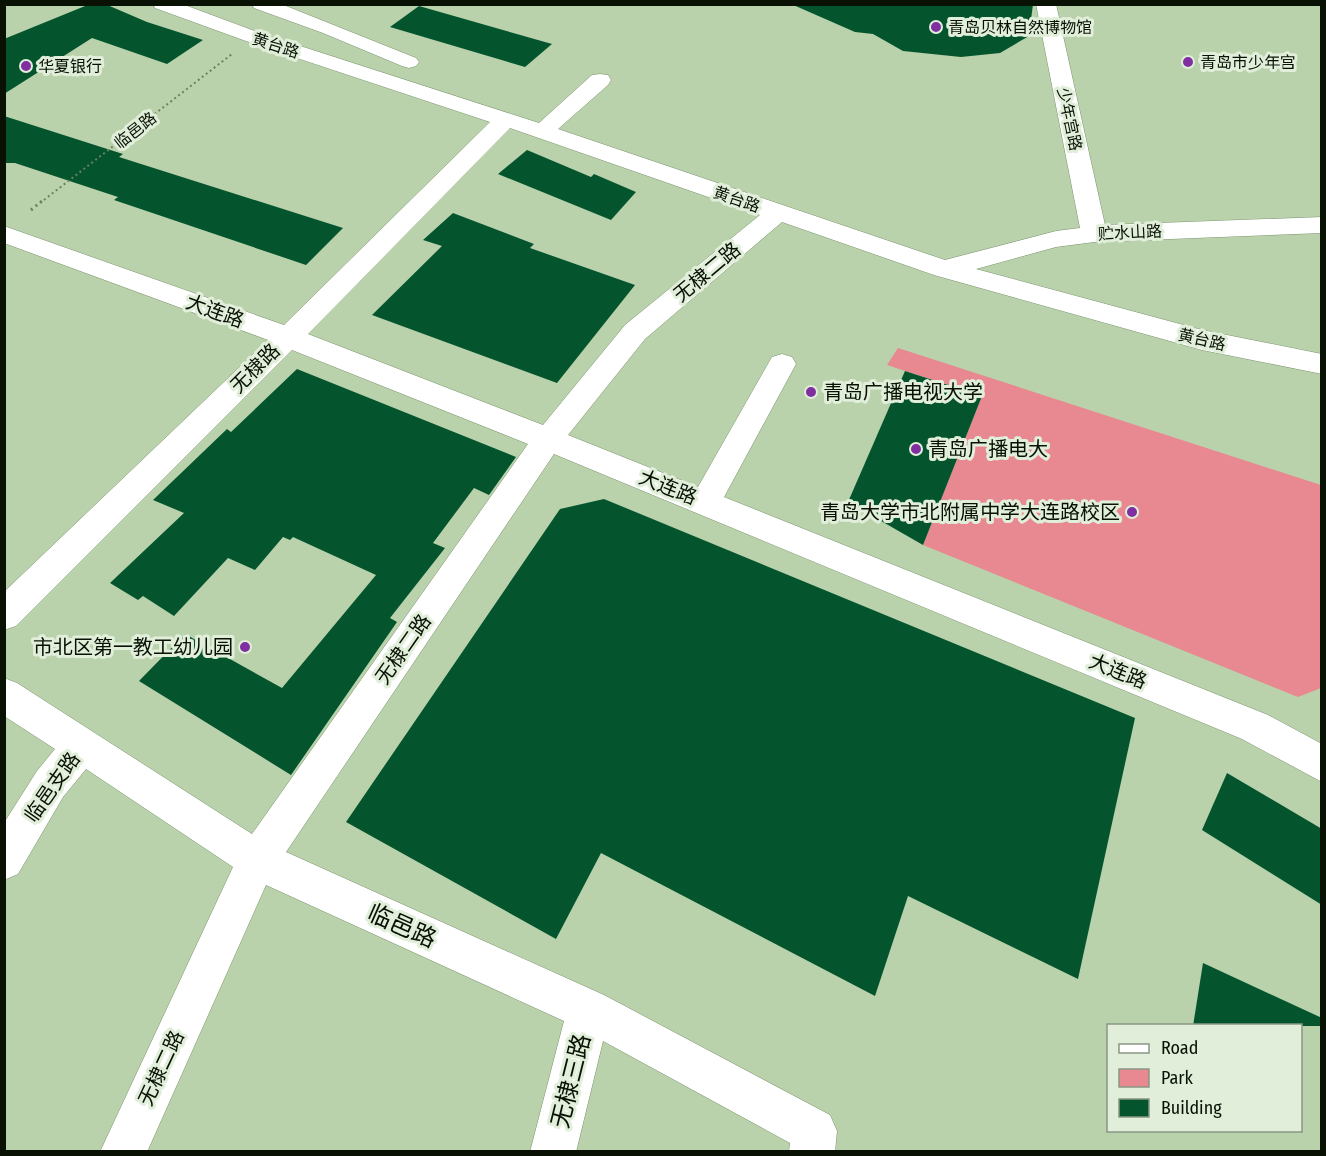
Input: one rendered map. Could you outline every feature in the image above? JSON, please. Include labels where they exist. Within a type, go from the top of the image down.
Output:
[{"type":"street","name":"黄台路","points":[[162,4],[943,269],[1202,340],[1322,364]]},
{"type":"street","points":[[261,4],[330,29],[409,62]]},
{"type":"street","name":"少年宫路","points":[[1046,4],[1094,234]]},
{"type":"street","points":[[296,51],[330,29]]},
{"type":"street","points":[[542,132],[600,80]]},
{"type":"street","name":"无棣路","points":[[4,615],[505,120]]},
{"type":"street","name":"无棣二路","points":[[123,1152],[257,860],[548,439],[635,333],[777,213]]},
{"type":"street","name":"贮水山路","points":[[943,269],[1056,239],[1094,234],[1322,225]]},
{"type":"street","name":"大连路","points":[[4,234],[287,337],[548,439],[1255,727],[1322,764]]},
{"type":"street","points":[[705,503],[782,364]]},
{"type":"street","name":"临邑路","points":[[4,694],[257,860],[589,1010],[813,1141]]},
{"type":"street","name":"临邑支路","points":[[4,860],[50,784],[82,745]]},
{"type":"street","name":"无棣三路","points":[[553,1152],[589,1010]]},
{"type":"path","name":"临邑路","points":[[31,210],[239,49]]},
{"type":"green space","name":"青岛大学市北附属中学大连路校区","points":[[898,348],[1321,485],[1321,688],[1298,697],[923,545],[982,396],[887,365]]},
{"type":"building","name":"华夏银行","points":[[90,4],[105,4],[147,22],[203,40],[167,64],[92,38],[4,94],[4,39]]},
{"type":"building","name":"青岛贝林自然博物馆","points":[[791,4],[1033,4],[1029,36],[1000,53],[961,57],[903,51],[873,34],[855,32]]},
{"type":"building","points":[[419,6],[552,44],[525,67],[390,27]]},
{"type":"building","points":[[4,116],[123,154],[119,157],[343,228],[306,265],[114,200],[118,197],[15,163],[4,163]]},
{"type":"building","points":[[527,150],[591,177],[594,174],[636,192],[611,220],[498,174]]},
{"type":"building","points":[[453,213],[534,244],[530,248],[635,285],[557,383],[372,315],[442,246],[423,240]]},
{"type":"building","points":[[297,369],[516,457],[489,495],[474,488],[433,543],[445,548],[390,618],[397,622],[291,775],[139,681],[185,634],[282,688],[376,575],[293,537],[290,540],[283,537],[255,570],[228,558],[174,616],[143,596],[138,600],[110,583],[184,513],[153,500],[227,429],[231,432]]},
{"type":"building","name":"青岛广播电大","points":[[905,371],[982,396],[923,545],[848,502]]},
{"type":"building","points":[[604,499],[1135,718],[1078,979],[908,896],[875,996],[601,853],[556,939],[346,822],[560,509]]},
{"type":"building","points":[[1227,773],[1322,829],[1322,905],[1202,830]]},
{"type":"building","points":[[1203,963],[1322,1018],[1322,1026],[1193,1024]]},
{"type":"place","name":"青岛贝林自然博物馆","points":[[936,27]]},
{"type":"place","name":"青岛市少年宫","points":[[1188,62]]},
{"type":"place","name":"华夏银行","points":[[26,66]]},
{"type":"place","name":"青岛广播电视大学","points":[[811,392]]},
{"type":"place","name":"青岛广播电大","points":[[916,449]]},
{"type":"place","name":"青岛大学市北附属中学大连路校区","points":[[1132,512]]},
{"type":"place","name":"市北区第一教工幼儿园","points":[[245,647]]}]
